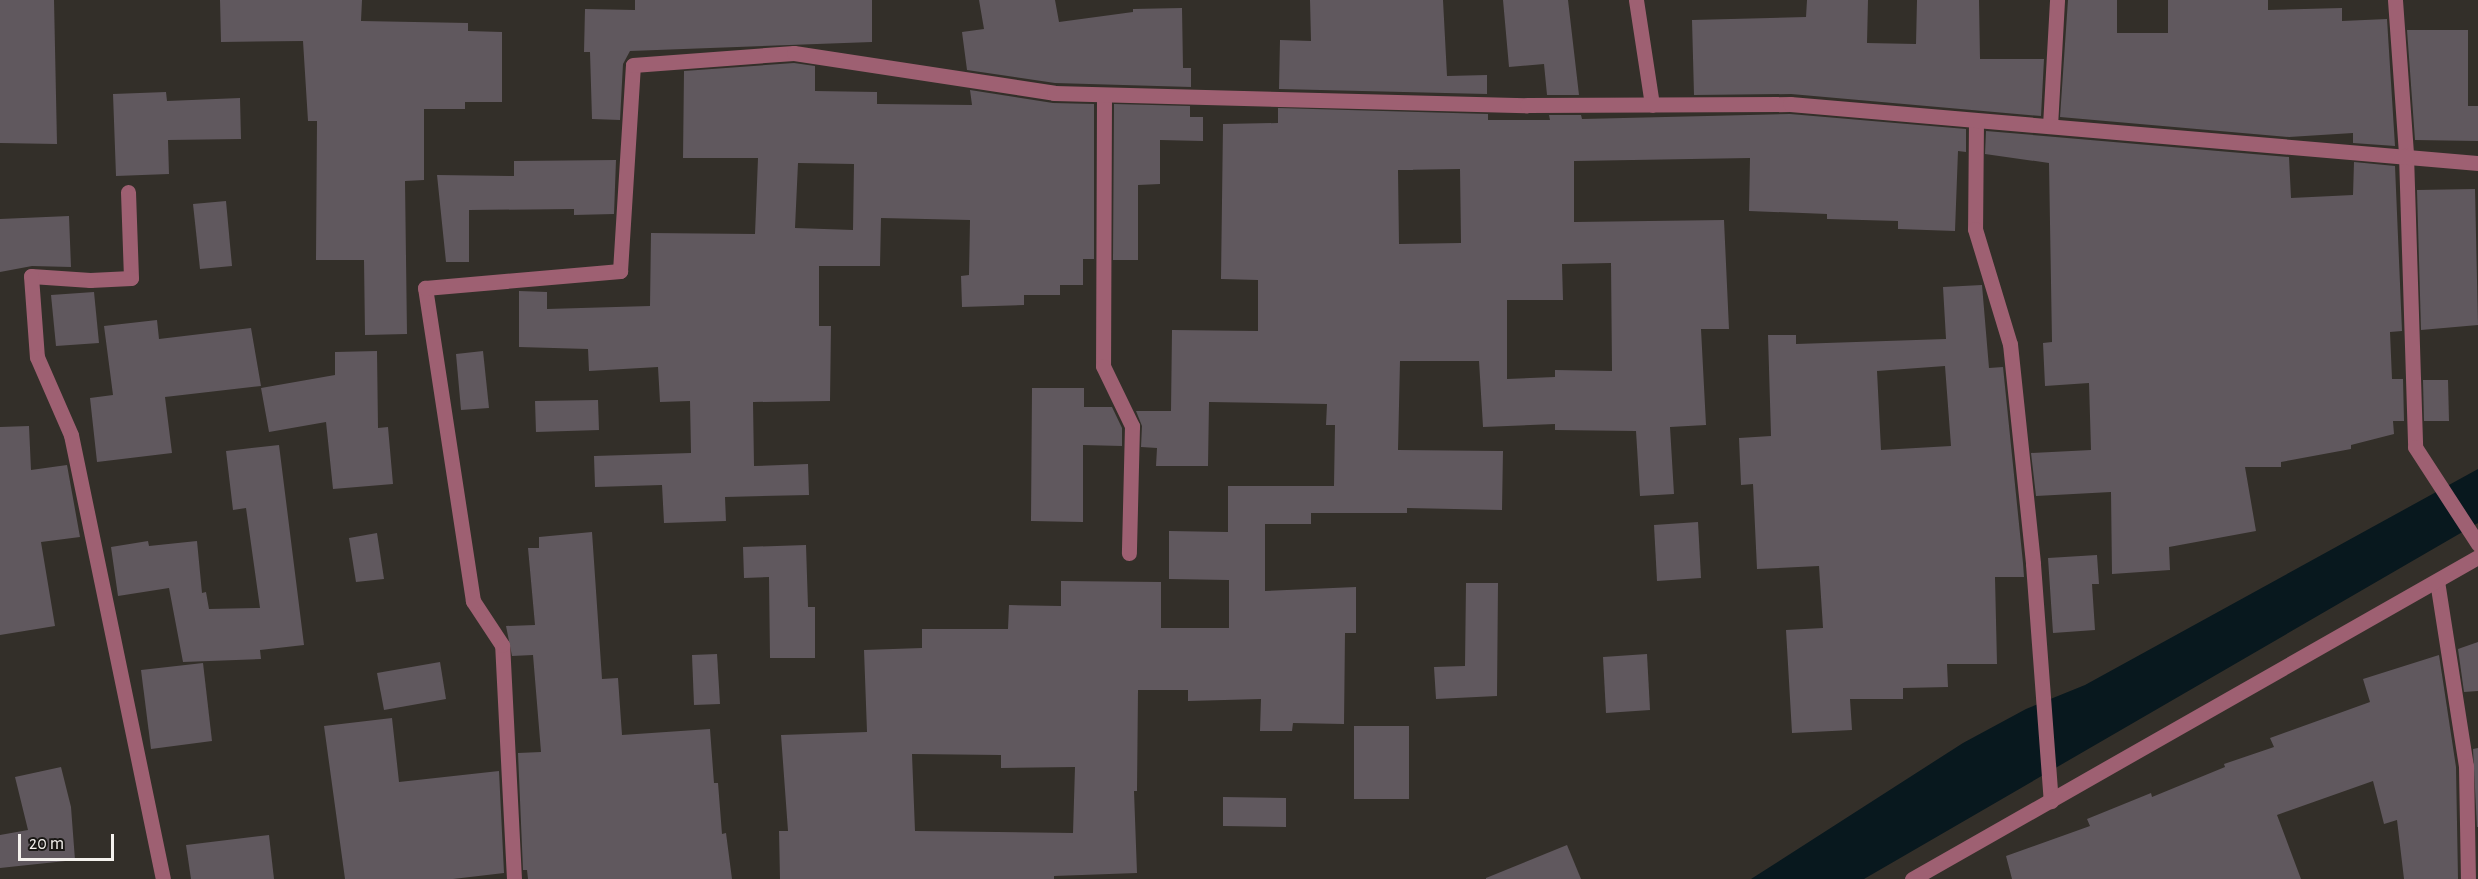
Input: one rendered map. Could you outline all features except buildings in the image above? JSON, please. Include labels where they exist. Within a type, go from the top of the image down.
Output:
[{"type":"street","points":[[1636,0],[1652,105]]},
{"type":"street","points":[[2049,126],[2057,0]]},
{"type":"street","points":[[2395,0],[2406,155],[2415,447],[2478,544]]},
{"type":"street","points":[[514,879],[502,645],[473,601],[425,288],[620,271],[633,65],[794,53],[1054,93],[1104,96],[1652,105],[1790,104],[2406,155],[2478,163]]},
{"type":"street","points":[[1104,96],[1102,366],[1132,426],[1130,553]]},
{"type":"street","points":[[1976,121],[1975,230],[2010,344],[2033,564],[2051,801]]},
{"type":"street","points":[[128,192],[131,278],[90,280],[31,276],[37,357],[71,435],[163,879]]},
{"type":"street","points":[[1912,879],[2478,557]]},
{"type":"street","points":[[2437,581],[2466,766],[2468,879]]},
{"type":"shaded area","points":[[2478,469],[2478,523],[1864,879],[1751,879],[1963,743],[2026,709],[2085,685]]}]
